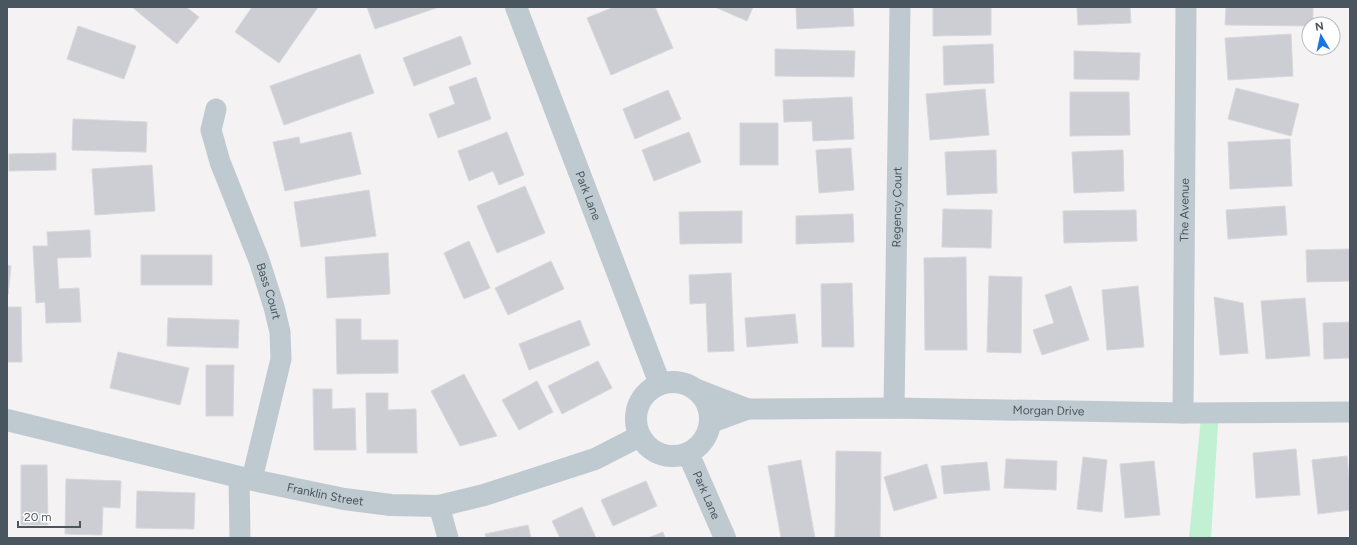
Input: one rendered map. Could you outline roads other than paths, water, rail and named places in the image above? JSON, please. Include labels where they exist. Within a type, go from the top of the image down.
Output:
[{"type":"street","name":"Park Lane","points":[[516,7],[660,384]]},
{"type":"street","name":"Regency Court","points":[[894,408],[900,7]]},
{"type":"street","name":"The Avenue","points":[[1183,413],[1186,7]]},
{"type":"street","name":"Bass Court","points":[[216,109],[211,130],[220,162],[259,260],[274,307],[280,332],[281,359],[245,478],[240,538]]},
{"type":"street","points":[[672,381],[685,383],[696,389],[705,399],[710,410],[710,423],[707,435],[699,446],[678,456],[656,452],[646,445],[640,436],[636,424],[636,411],[641,399],[649,390],[660,384],[672,381]]},
{"type":"street","name":"Morgan Drive","points":[[696,389],[748,409]]},
{"type":"street","name":"Morgan Drive","points":[[710,423],[748,409],[894,408],[1183,413],[1350,412]]},
{"type":"street","name":"Franklin Street","points":[[7,420],[245,478],[344,499],[391,505],[439,506],[484,495],[595,459],[640,436]]},
{"type":"street","name":"Park Lane","points":[[688,452],[725,538]]},
{"type":"street","points":[[439,506],[448,538]]}]
